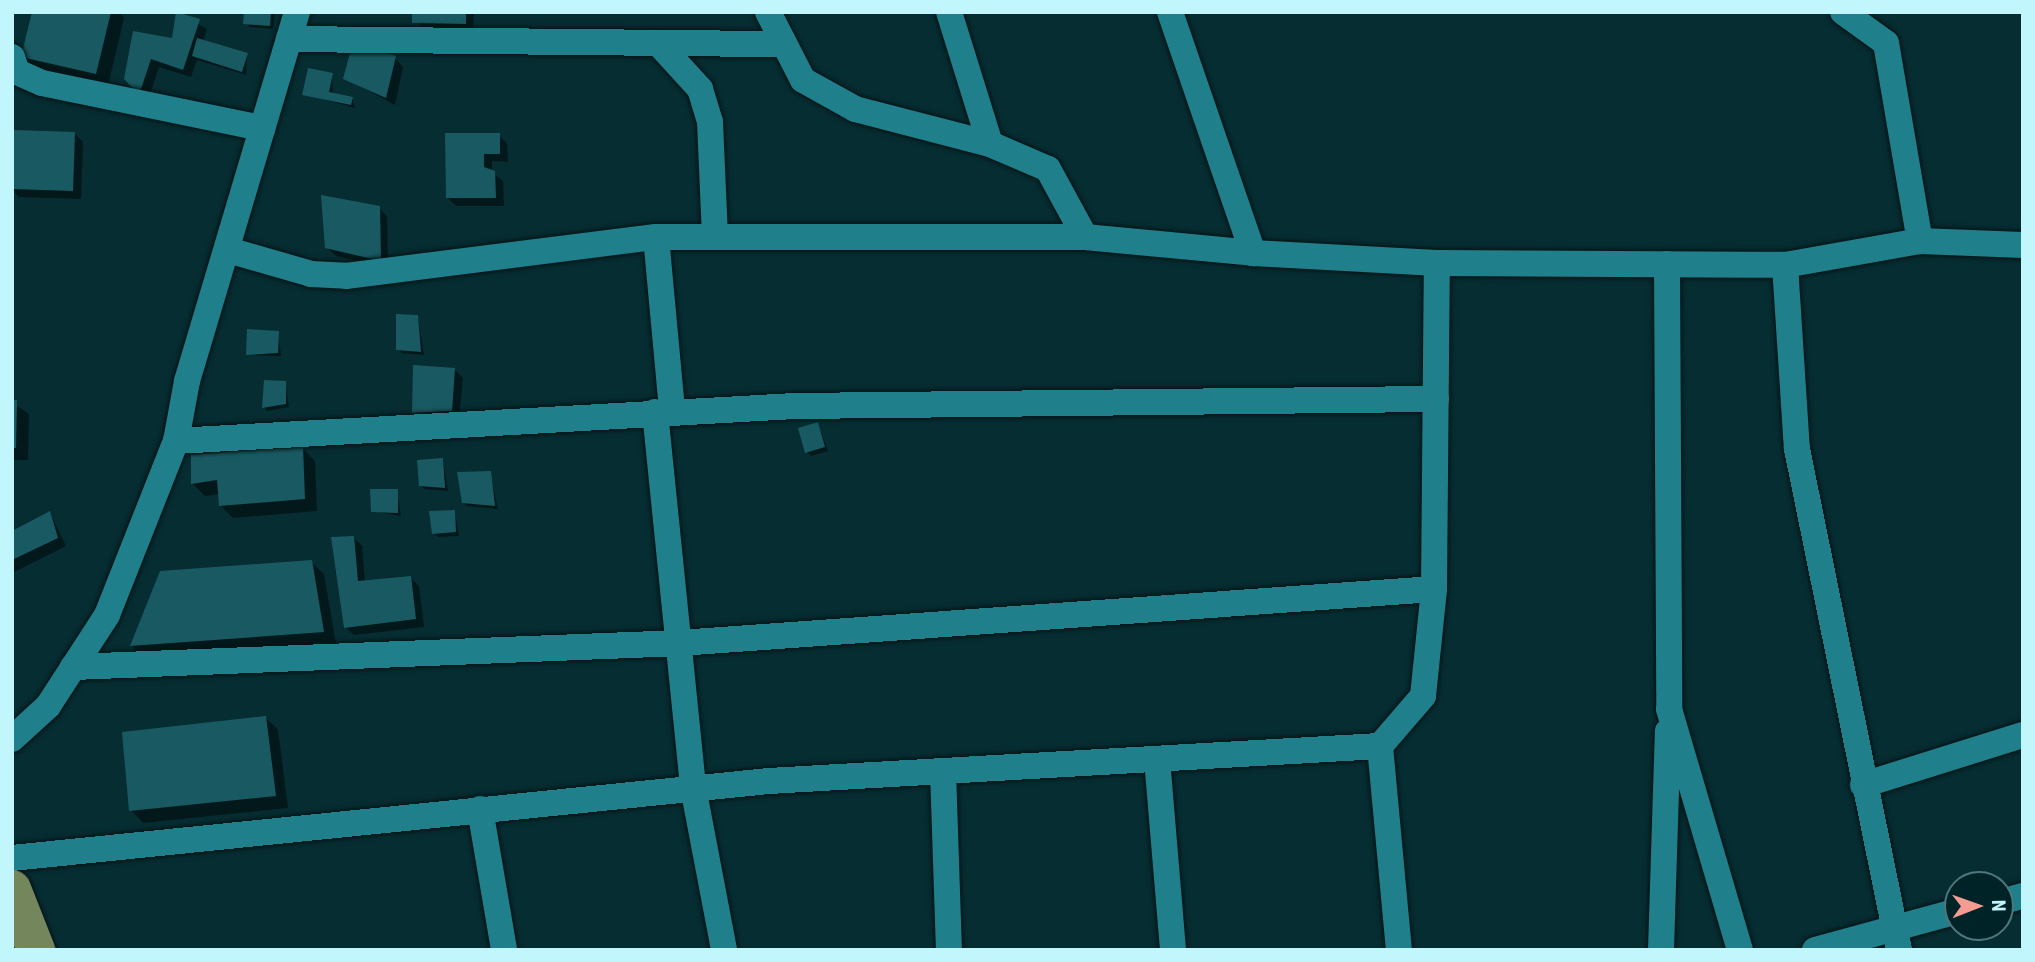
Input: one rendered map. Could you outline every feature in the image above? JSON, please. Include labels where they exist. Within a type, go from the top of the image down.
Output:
[{"type":"main road","points":[[12,889],[36,950]]},
{"type":"street","points":[[12,739],[48,706],[107,615],[176,441],[187,382],[297,12]]},
{"type":"street","points":[[768,12],[803,80],[826,96],[990,144],[1048,169],[1085,237]]},
{"type":"street","points":[[949,12],[990,144]]},
{"type":"street","points":[[1170,12],[1253,253]]},
{"type":"street","points":[[1843,12],[1886,43],[1920,241]]},
{"type":"street","points":[[289,39],[784,44]]},
{"type":"street","points":[[659,44],[700,89],[707,111],[715,237]]},
{"type":"street","points":[[12,57],[17,72],[42,83],[262,128]]},
{"type":"street","points":[[228,250],[311,274],[346,276],[656,237],[1085,237],[1253,253],[1437,263],[1785,265],[1920,241],[2023,244]]},
{"type":"street","points":[[656,237],[663,412],[693,787],[724,950]]},
{"type":"street","points":[[12,858],[693,787],[1380,746],[1423,696],[1434,589],[1437,263]]},
{"type":"street","points":[[1661,950],[1669,709],[1667,264]]},
{"type":"street","points":[[1785,265],[1797,449],[1895,938]]},
{"type":"street","points":[[176,441],[663,412],[1436,399]]},
{"type":"street","points":[[73,667],[680,643],[1434,589]]},
{"type":"street","points":[[1669,709],[1740,950]]},
{"type":"street","points":[[1863,785],[2023,735]]},
{"type":"street","points":[[1380,746],[1399,950]]},
{"type":"street","points":[[1157,759],[1173,950]]},
{"type":"street","points":[[943,771],[949,950]]},
{"type":"street","points":[[480,809],[504,950]]},
{"type":"street","points":[[1815,950],[1895,938],[1944,917]]},
{"type":"building","points":[[32,12],[111,12],[96,74],[21,57]]},
{"type":"building","points":[[176,12],[200,19],[183,70],[151,59],[139,95],[124,79],[133,31],[172,38]]},
{"type":"building","points":[[244,12],[271,12],[270,26],[243,24]]},
{"type":"building","points":[[412,12],[466,12],[466,24],[412,23]]},
{"type":"building","points":[[197,38],[248,53],[242,72],[192,56]]},
{"type":"building","points":[[353,42],[396,56],[386,98],[343,79]]},
{"type":"building","points":[[308,68],[333,73],[329,92],[353,97],[351,105],[302,95]]},
{"type":"building","points":[[12,130],[75,132],[73,191],[12,189]]},
{"type":"building","points":[[445,133],[500,133],[500,154],[484,154],[484,167],[495,171],[496,198],[446,198]]},
{"type":"building","points":[[321,195],[380,206],[381,261],[325,248]]},
{"type":"building","points":[[396,314],[418,315],[421,352],[396,350]]},
{"type":"building","points":[[247,329],[279,331],[278,353],[246,355]]},
{"type":"building","points":[[413,365],[455,368],[452,411],[412,413]]},
{"type":"building","points":[[264,380],[286,381],[286,404],[262,408]]},
{"type":"building","points":[[12,400],[17,400],[16,448],[12,448]]},
{"type":"building","points":[[818,422],[825,447],[805,453],[798,428]]},
{"type":"building","points":[[303,446],[305,499],[219,506],[217,480],[191,484],[191,455]]},
{"type":"building","points":[[443,458],[445,488],[419,486],[417,460]]},
{"type":"building","points":[[491,471],[495,506],[462,503],[457,472]]},
{"type":"building","points":[[370,489],[398,489],[398,513],[371,512]]},
{"type":"building","points":[[455,510],[456,532],[432,534],[429,511]]},
{"type":"building","points":[[50,511],[58,538],[12,560],[12,531]]},
{"type":"building","points":[[354,536],[358,581],[411,576],[416,619],[344,628],[331,537]]},
{"type":"building","points":[[312,560],[324,632],[130,646],[160,571]]},
{"type":"building","points":[[266,716],[276,796],[129,811],[122,732]]}]
